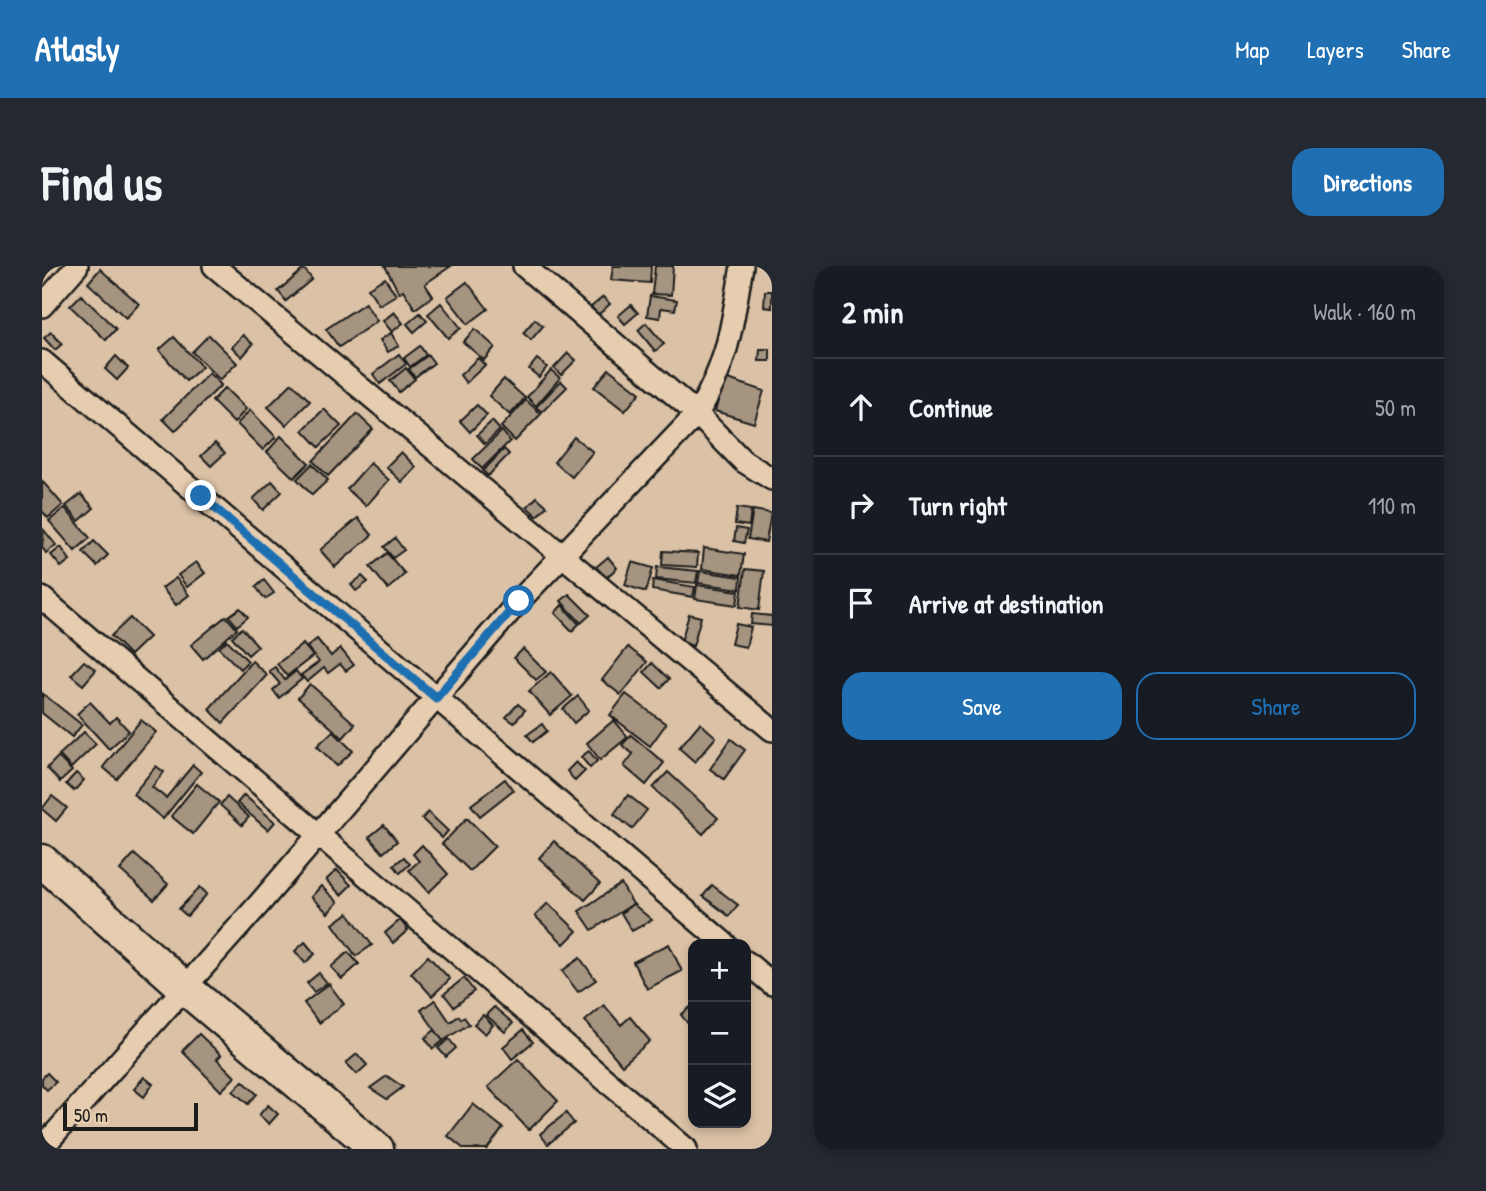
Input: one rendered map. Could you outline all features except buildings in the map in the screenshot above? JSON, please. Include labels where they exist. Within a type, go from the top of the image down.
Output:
[{"type":"street","points":[[42,306],[77,266]]},
{"type":"street","points":[[214,266],[772,730]]},
{"type":"street","points":[[524,266],[697,414],[743,461],[772,479]]},
{"type":"street","points":[[42,1148],[562,555],[697,414],[716,384],[728,350],[742,266]]},
{"type":"street","points":[[42,361],[719,939]]},
{"type":"street","points":[[42,598],[686,1149]]},
{"type":"street","points":[[42,862],[185,988],[377,1149]]},
{"type":"street","points":[[751,966],[772,984]]},
{"type":"route","points":[[201,496],[436,698],[519,601]]}]
